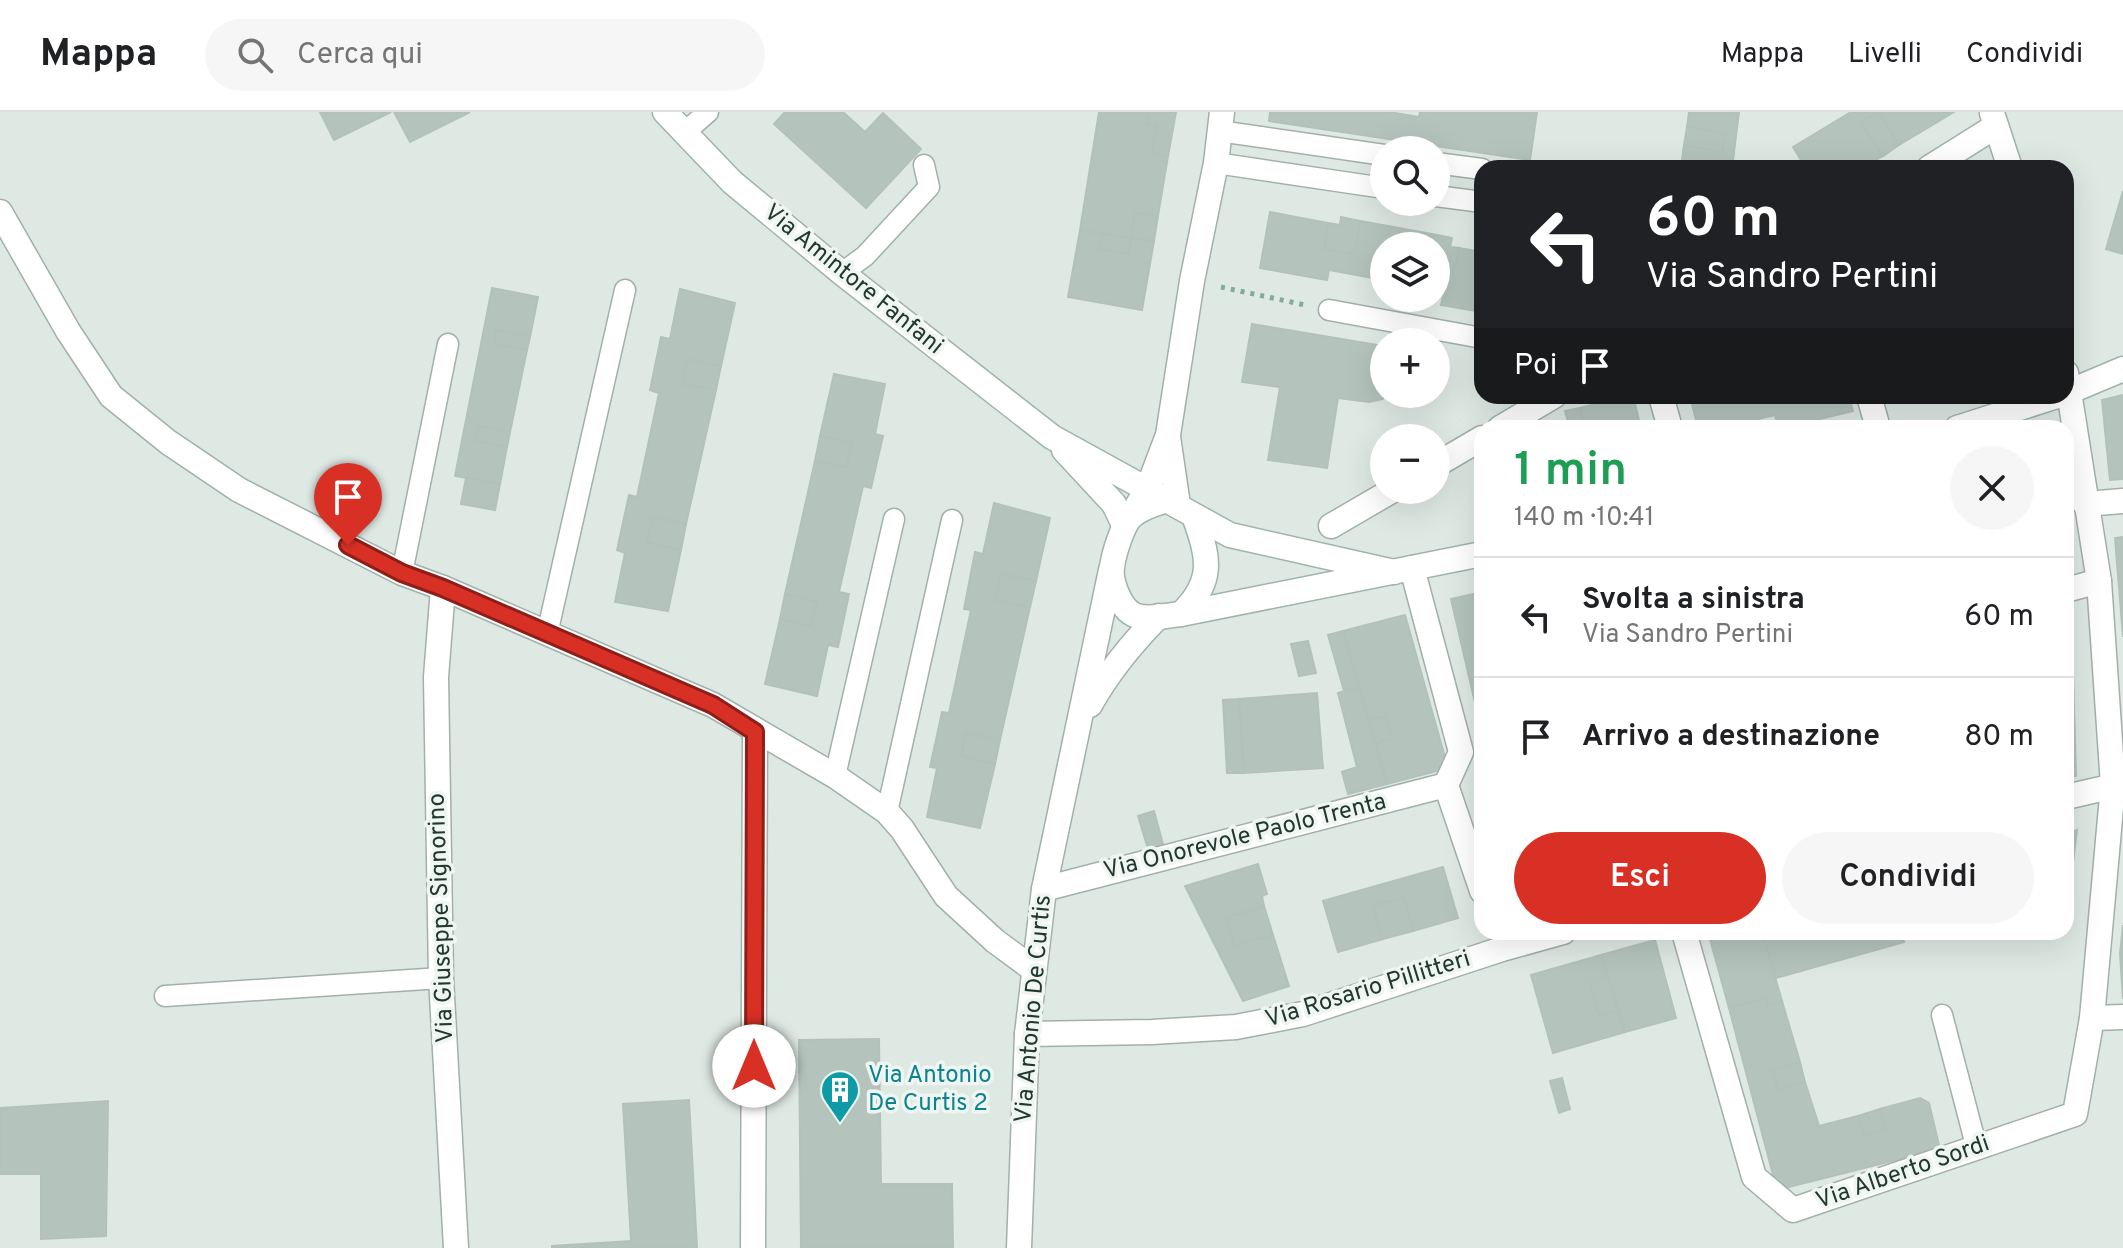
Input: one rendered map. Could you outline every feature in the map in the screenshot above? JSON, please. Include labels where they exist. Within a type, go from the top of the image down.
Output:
[{"type":"street","name":"Via Amintore Fanfani","points":[[665,112],[732,182],[842,273],[1052,437]]},
{"type":"street","points":[[1940,160],[1994,119],[2007,160]]},
{"type":"street","points":[[1080,725],[1113,668],[1133,642],[1197,598],[1204,582],[1208,563],[1172,502],[1168,435],[1192,281],[1216,163],[1220,121]]},
{"type":"street","points":[[0,212],[68,331],[111,396],[168,442],[239,490],[402,573],[713,705],[835,776],[887,812],[902,829],[946,896],[995,941],[1033,969]]},
{"type":"street","points":[[2074,386],[2123,369]]},
{"type":"street","points":[[1513,420],[1538,404]]},
{"type":"street","points":[[1979,420],[2023,404]]},
{"type":"street","points":[[1168,435],[1172,502]]},
{"type":"street","points":[[1052,437],[1230,535],[1403,570]]},
{"type":"street","points":[[1052,437],[1128,521]]},
{"type":"street","points":[[2074,441],[2099,581],[2118,784],[2092,1018],[2123,1017]]},
{"type":"street","points":[[1450,457],[1474,443]]},
{"type":"street","points":[[2085,504],[2123,501]]},
{"type":"street","points":[[1172,502],[1150,505],[1128,521],[1111,570],[1119,598],[1130,613],[1139,616],[1170,615],[1474,556]]},
{"type":"street","points":[[1331,526],[1370,503]]},
{"type":"street","name":"Via Antonio De Curtis","points":[[1019,1248],[1027,1034],[1033,969],[1044,889],[1111,570]]},
{"type":"street","points":[[1403,570],[1461,752],[1446,785],[1474,867]]},
{"type":"street","points":[[2074,588],[2099,581]]},
{"type":"street","name":"Via Giuseppe Signorino","points":[[443,588],[436,677],[441,978],[456,1248]]},
{"type":"street","points":[[753,1248],[755,732]]},
{"type":"street","points":[[2074,795],[2118,784]]},
{"type":"street","name":"Via Onorevole Paolo Trenta","points":[[1044,889],[1446,785]]},
{"type":"street","name":"Via Rosario Pillitteri","points":[[1027,1034],[1236,1027],[1303,1014],[1499,940]]},
{"type":"street","name":"Via Alberto Sordi","points":[[1686,940],[1754,1177],[1793,1210],[2075,1114],[2092,1018]]},
{"type":"lane","points":[[685,132],[708,112]]},
{"type":"lane","points":[[1220,121],[1370,152]]},
{"type":"lane","points":[[1216,163],[1370,186]]},
{"type":"lane","points":[[842,273],[865,256],[929,187],[924,165]]},
{"type":"lane","points":[[1450,165],[1474,168]]},
{"type":"lane","points":[[1450,198],[1474,201]]},
{"type":"lane","points":[[547,634],[625,290]]},
{"type":"lane","points":[[1329,310],[1474,337]]},
{"type":"lane","points":[[402,573],[448,344]]},
{"type":"lane","points":[[835,776],[894,519]]},
{"type":"lane","points":[[887,812],[952,520]]},
{"type":"lane","points":[[165,996],[441,978]]},
{"type":"lane","points":[[1942,1015],[1977,1149]]},
{"type":"path","points":[[1192,281],[1329,310]]},
{"type":"building","points":[[320,112],[391,112],[334,140]]},
{"type":"building","points":[[394,112],[470,112],[410,142]]},
{"type":"building","points":[[785,112],[843,112],[865,132],[883,113],[921,149],[866,208],[774,124]]},
{"type":"building","points":[[1099,112],[1149,112],[1147,124],[1157,126],[1152,153],[1168,156],[1158,216],[1135,213],[1131,238],[1080,230]]},
{"type":"building","points":[[1149,112],[1176,112],[1168,156],[1152,153],[1157,126],[1147,124]]},
{"type":"building","points":[[1270,112],[1389,112],[1419,117],[1420,112],[1537,112],[1530,160],[1450,148],[1450,136],[1370,136],[1269,121]]},
{"type":"building","points":[[1689,112],[1739,112],[1733,160],[1682,160],[1684,145],[1722,152],[1725,133],[1687,127]]},
{"type":"building","points":[[1851,112],[1878,112],[1861,123],[1883,156],[1876,160],[1801,160],[1793,147]]},
{"type":"building","points":[[1878,112],[1954,112],[1899,145]]},
{"type":"building","points":[[1878,112],[1899,145],[1883,156],[1861,123]]},
{"type":"building","points":[[1687,127],[1725,133],[1722,152],[1684,145]]},
{"type":"building","points":[[2123,191],[2123,254],[2106,249]]},
{"type":"building","points":[[1270,212],[1328,223],[1325,249],[1354,254],[1360,221],[1421,232],[1370,232],[1370,277],[1329,270],[1327,280],[1260,268]]},
{"type":"building","points":[[1135,213],[1158,216],[1154,241],[1131,238]]},
{"type":"building","points":[[1341,217],[1360,221],[1354,254],[1325,249],[1328,223],[1340,225]]},
{"type":"building","points":[[1080,230],[1103,234],[1100,249],[1129,254],[1131,238],[1154,241],[1142,310],[1068,297]]},
{"type":"building","points":[[1103,234],[1131,238],[1129,254],[1100,249]]},
{"type":"building","points":[[1450,247],[1459,248],[1455,273],[1450,272]]},
{"type":"building","points":[[1459,248],[1474,251],[1474,311],[1450,307],[1450,272],[1455,273]]},
{"type":"building","points":[[492,288],[538,297],[530,337],[496,330],[494,344],[527,350],[510,432],[478,426],[475,440],[507,447],[500,484],[455,476]]},
{"type":"building","points":[[680,289],[735,303],[721,366],[687,359],[683,384],[716,390],[686,524],[653,517],[647,542],[681,550],[668,611],[615,602],[625,553],[617,550],[629,495],[637,497],[659,393],[650,390],[661,337],[670,339]]},
{"type":"building","points":[[1252,324],[1370,344],[1370,402],[1338,398],[1327,468],[1268,460],[1280,387],[1242,382]]},
{"type":"building","points":[[496,330],[530,337],[527,350],[494,344]]},
{"type":"building","points":[[687,359],[721,366],[716,390],[683,384]]},
{"type":"building","points":[[834,374],[885,384],[875,434],[883,436],[871,488],[863,486],[839,592],[849,594],[838,647],[828,645],[817,696],[765,684],[780,619],[811,626],[817,602],[785,594],[815,461],[846,467],[852,443],[820,436]]},
{"type":"building","points":[[2123,395],[2123,479],[2110,480],[2102,400]]},
{"type":"building","points":[[1595,404],[1635,404],[1639,420],[1583,420],[1580,408]]},
{"type":"building","points":[[1692,404],[1851,404],[1853,411],[1816,420],[1776,420],[1775,415],[1753,420],[1696,420]]},
{"type":"building","points":[[1580,408],[1583,420],[1567,420],[1565,411]]},
{"type":"building","points":[[478,426],[510,432],[507,447],[475,440]]},
{"type":"building","points":[[820,436],[852,443],[846,467],[815,461]]},
{"type":"building","points":[[466,478],[500,484],[495,510],[461,504]]},
{"type":"building","points":[[994,503],[1050,518],[1036,581],[1001,574],[995,600],[1030,607],[1000,740],[966,733],[961,756],[995,764],[980,828],[927,817],[937,768],[930,767],[942,712],[949,713],[971,610],[964,609],[975,552],[983,554]]},
{"type":"building","points":[[653,517],[686,524],[681,550],[647,542]]},
{"type":"building","points":[[2123,537],[2123,637],[2115,538]]},
{"type":"building","points":[[1001,574],[1036,581],[1030,607],[995,600]]},
{"type":"building","points":[[785,594],[817,602],[811,626],[780,619]]},
{"type":"building","points":[[1474,594],[1474,698],[1451,599]]},
{"type":"building","points":[[1405,615],[1448,768],[1387,784],[1375,743],[1392,738],[1386,716],[1369,721],[1343,631]]},
{"type":"building","points":[[1343,631],[1359,687],[1344,691],[1328,635]]},
{"type":"building","points":[[1308,641],[1316,673],[1299,676],[1291,644]]},
{"type":"building","points":[[1359,687],[1387,784],[1348,794],[1342,772],[1357,767],[1338,693]]},
{"type":"building","points":[[1317,693],[1323,768],[1244,773],[1239,699]]},
{"type":"building","points":[[1239,699],[1244,773],[1227,773],[1223,700]]},
{"type":"building","points":[[2074,706],[2076,776],[2074,776]]},
{"type":"building","points":[[1386,716],[1392,738],[1375,743],[1369,721]]},
{"type":"building","points":[[966,733],[1000,740],[995,764],[961,756]]},
{"type":"building","points":[[1154,811],[1163,844],[1148,849],[1138,816]]},
{"type":"building","points":[[1258,864],[1267,894],[1262,896],[1264,906],[1226,918],[1234,946],[1273,935],[1289,986],[1243,1001],[1185,886]]},
{"type":"building","points":[[1443,867],[1458,918],[1413,931],[1404,897],[1373,906],[1383,939],[1338,952],[1323,901]]},
{"type":"building","points":[[1404,897],[1413,931],[1383,939],[1373,906]]},
{"type":"building","points":[[1264,906],[1273,935],[1234,946],[1226,918]]},
{"type":"building","points":[[2123,925],[2123,999],[2120,954]]},
{"type":"building","points":[[1655,940],[1676,1018],[1625,1032],[1601,955]]},
{"type":"building","points":[[1710,940],[1764,940],[1782,1001],[1768,1005],[1766,998],[1729,1008]]},
{"type":"building","points":[[1764,940],[1904,942],[1776,978]]},
{"type":"building","points":[[1601,955],[1608,978],[1590,983],[1599,1016],[1618,1011],[1625,1032],[1553,1053],[1531,975]]},
{"type":"building","points":[[1608,978],[1618,1011],[1599,1016],[1590,983]]},
{"type":"building","points":[[1766,998],[1768,1005],[1782,1001],[1800,1062],[1772,1070],[1778,1090],[1805,1082],[1819,1126],[1858,1116],[1865,1136],[1886,1130],[1880,1109],[1920,1098],[1929,1103],[1940,1149],[1777,1190],[1729,1008]]},
{"type":"building","name":"Via Antonio De Curtis 2","points":[[879,1039],[881,1184],[952,1184],[953,1248],[801,1248],[799,1040]]},
{"type":"building","points":[[1800,1062],[1805,1082],[1778,1090],[1772,1070]]},
{"type":"building","points":[[1562,1078],[1570,1109],[1559,1113],[1550,1081]]},
{"type":"building","points":[[689,1100],[697,1248],[552,1248],[631,1241],[623,1104]]},
{"type":"building","points":[[108,1101],[106,1236],[41,1239],[41,1174],[0,1174],[0,1108]]},
{"type":"building","points":[[1880,1109],[1886,1130],[1865,1136],[1858,1116]]},
{"type":"place","name":"Via Antonio De Curtis 2","points":[[840,1124]]},
{"type":"route","points":[[348,545],[402,573],[713,705],[755,732],[754,1066]]}]
